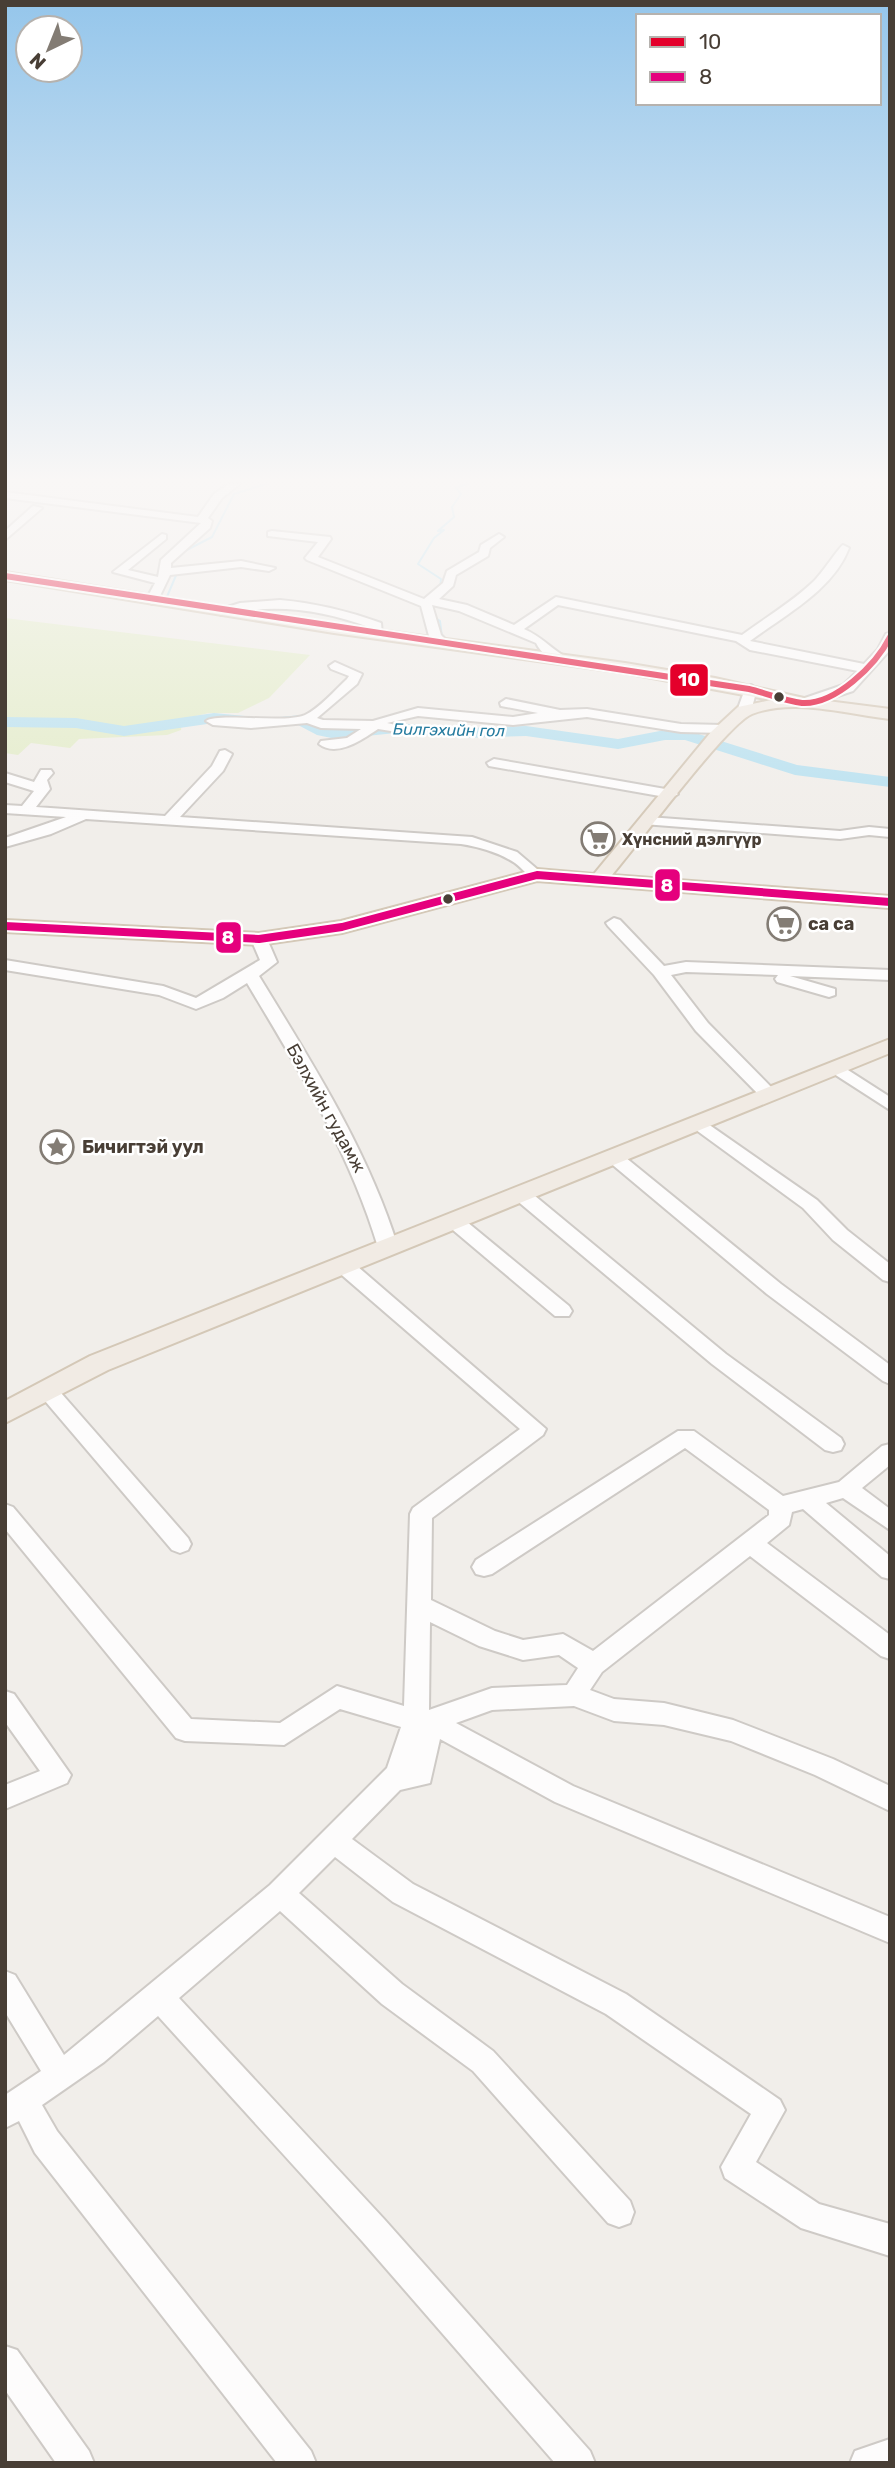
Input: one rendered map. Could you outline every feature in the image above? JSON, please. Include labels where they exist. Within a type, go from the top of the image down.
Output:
[{"type":"main road","points":[[147,599],[561,659],[751,690],[804,703],[890,714]]},
{"type":"main road","points":[[600,878],[720,733],[744,711],[771,705],[804,703]]},
{"type":"main road","points":[[5,926],[258,939],[342,927],[537,875],[890,902]]},
{"type":"main road","points":[[5,1413],[99,1363],[890,1045]]},
{"type":"street","points":[[419,599],[463,608],[515,629],[541,641],[545,649],[561,659]]},
{"type":"street","points":[[433,599],[429,603],[428,616],[435,626],[435,636],[444,644]]},
{"type":"street","points":[[742,639],[766,625],[799,599]]},
{"type":"street","points":[[515,629],[556,601],[742,639],[750,646],[863,668]]},
{"type":"street","points":[[804,703],[848,688],[863,668],[883,651],[890,637]]},
{"type":"street","points":[[308,719],[353,681],[356,674],[335,666]]},
{"type":"street","points":[[744,711],[751,690]]},
{"type":"street","points":[[506,703],[560,714]]},
{"type":"street","points":[[326,744],[350,742],[398,715],[418,712],[456,718],[513,721],[587,713],[720,733]]},
{"type":"street","points":[[213,721],[251,724],[308,719],[332,726],[405,731]]},
{"type":"street","points":[[168,821],[218,768],[225,754]]},
{"type":"street","points":[[495,763],[671,794]]},
{"type":"street","points":[[43,789],[40,780],[46,773]]},
{"type":"street","points":[[5,777],[43,789]]},
{"type":"street","points":[[26,810],[43,789]]},
{"type":"street","points":[[5,809],[389,833],[495,845],[530,867],[537,875]]},
{"type":"street","points":[[5,843],[46,831],[85,814]]},
{"type":"street","points":[[648,821],[840,835],[890,833]]},
{"type":"street","points":[[614,923],[660,972],[684,1007],[769,1095]]},
{"type":"street","points":[[5,965],[163,991],[196,1004],[269,962],[258,939]]},
{"type":"street","points":[[660,972],[686,967],[890,975]]},
{"type":"street","points":[[761,972],[829,992]]},
{"type":"street","name":"Бэлхийн гудамж","points":[[250,975],[345,1133],[376,1202],[388,1247]]},
{"type":"street","points":[[836,1068],[890,1105]]},
{"type":"street","points":[[698,1123],[810,1204],[840,1235],[890,1275]]},
{"type":"street","points":[[614,1157],[774,1289],[890,1376]]},
{"type":"street","points":[[522,1195],[719,1359],[834,1444]]},
{"type":"street","points":[[454,1221],[562,1311]]},
{"type":"street","points":[[299,2463],[46,2142],[15,2107],[61,2077],[280,1894],[398,1775],[401,1779],[421,1775],[423,1721],[418,1605],[421,1514],[535,1429],[343,1265]]},
{"type":"street","points":[[47,1390],[180,1544]]},
{"type":"street","points":[[484,1567],[686,1437],[780,1506],[846,1489],[890,1452]]},
{"type":"street","points":[[846,1489],[890,1521]]},
{"type":"street","points":[[808,1500],[890,1570]]},
{"type":"street","points":[[574,1695],[593,1665],[781,1519],[780,1506]]},
{"type":"street","points":[[5,1513],[185,1730],[284,1734],[337,1698],[423,1721],[564,1794],[890,1930]]},
{"type":"street","points":[[750,1544],[890,1649]]},
{"type":"street","points":[[418,1605],[488,1639],[523,1650],[563,1644],[593,1665]]},
{"type":"street","points":[[423,1721],[492,1699],[574,1695],[614,1710],[664,1714],[733,1731],[824,1767],[890,1799]]},
{"type":"street","points":[[5,1702],[58,1775],[5,1797]]},
{"type":"street","points":[[333,1840],[403,1892],[616,2004],[770,2110],[736,2167],[812,2217],[890,2240]]},
{"type":"street","points":[[280,1894],[392,1994],[483,2061],[619,2212]]},
{"type":"street","points":[[5,1985],[61,2077]]},
{"type":"street","points":[[159,1997],[373,2230],[578,2463]]},
{"type":"street","points":[[5,2362],[77,2463]]},
{"type":"street","points":[[867,2463],[890,2456]]},
{"type":"green space","points":[[5,618],[310,655],[269,698],[238,713],[209,713],[182,719],[181,730],[167,735],[79,739],[70,748],[31,743],[18,755],[5,753]]},
{"type":"waterway","points":[[434,617],[440,621],[442,637]]},
{"type":"waterway","name":"Билгэхийн гол","points":[[5,722],[76,723],[124,731],[214,718],[245,721]]},
{"type":"waterway","name":"Билгэхийн гол","points":[[280,722],[301,720],[323,732],[336,734],[396,728],[464,733],[526,731],[618,744],[665,735],[686,735],[795,770],[890,782]]},
{"type":"transit line","name":"10","points":[[151,599],[749,689],[804,703],[848,688],[883,651],[890,637]]},
{"type":"transit line","name":"8","points":[[5,926],[259,939],[342,927],[537,875],[890,902]]},
{"type":"place","name":"Хүнсний дэлгүүр","points":[[598,839]]},
{"type":"place","name":"са са","points":[[784,924]]},
{"type":"place","name":"Бичигтэй уул","points":[[57,1147]]}]
